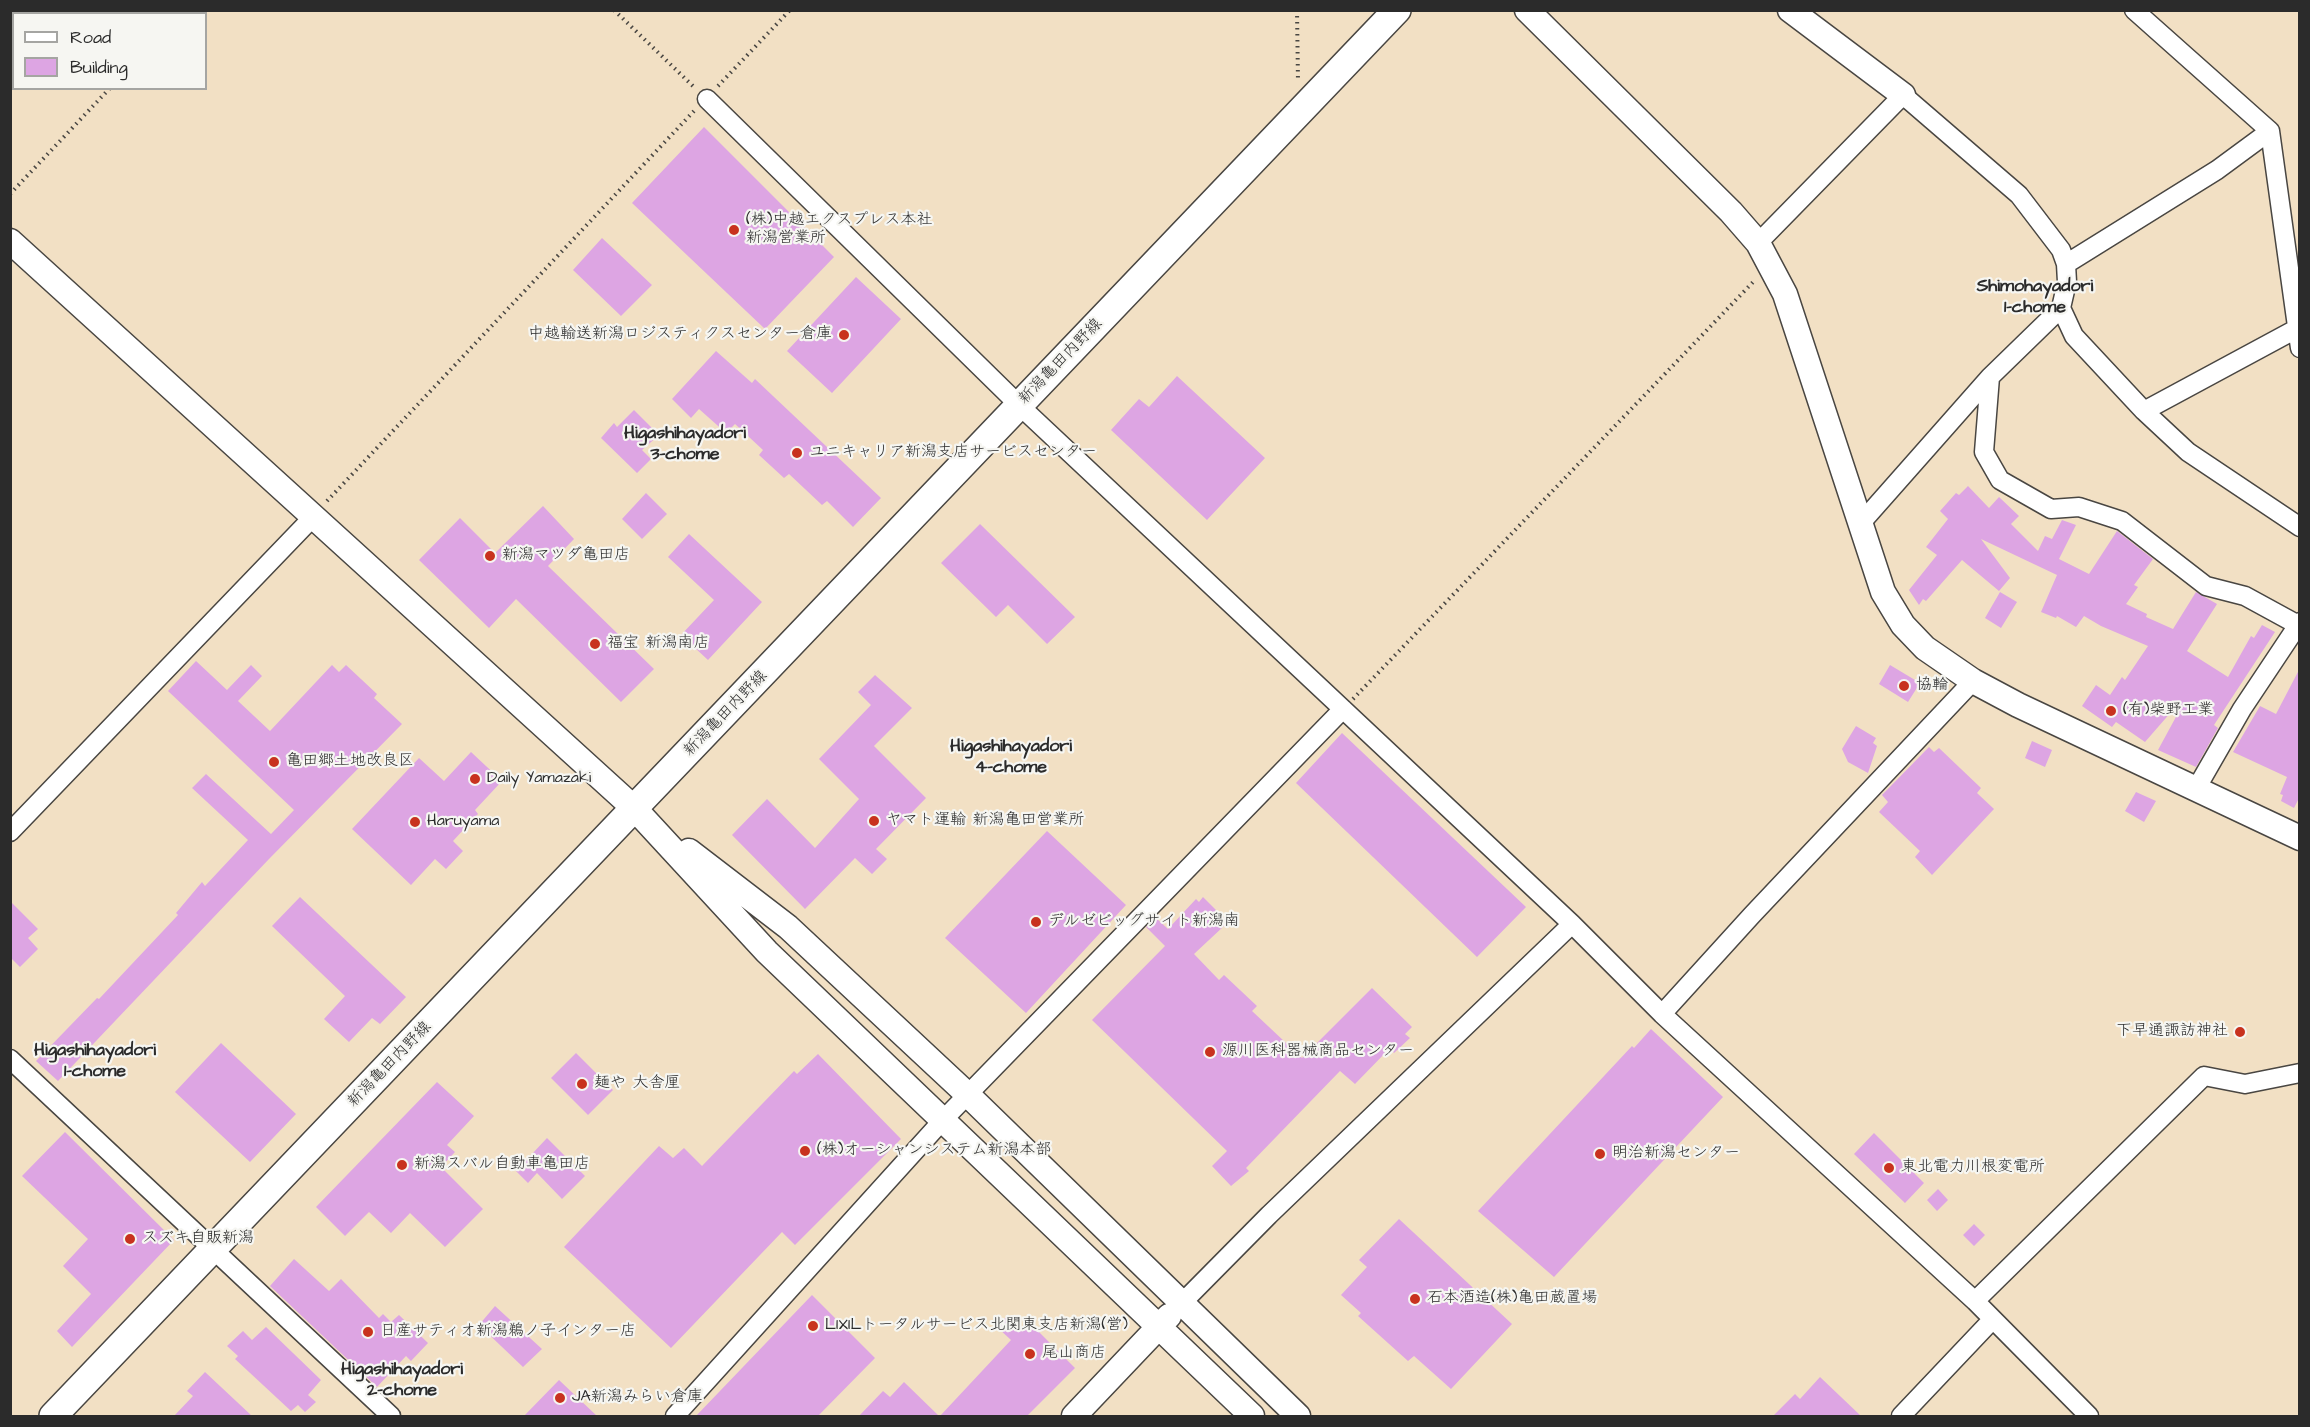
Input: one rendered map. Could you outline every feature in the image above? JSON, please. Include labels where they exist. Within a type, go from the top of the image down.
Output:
[{"type":"main road","name":"新潟亀田内野線","points":[[53,1416],[1397,10]]},
{"type":"street","points":[[1527,10],[1731,212],[1758,243],[1785,294],[1883,592],[1903,625],[1925,648],[1973,681],[2018,705],[2300,838]]},
{"type":"street","points":[[1790,10],[1904,94],[2019,195],[2061,250],[2066,264],[2067,282],[2061,308],[1990,377],[1861,524]]},
{"type":"street","points":[[2134,10],[2270,130],[2300,348]]},
{"type":"street","points":[[1758,243],[1904,94]]},
{"type":"street","points":[[706,99],[1020,406],[1572,924],[1662,1014],[1975,1301],[2089,1416]]},
{"type":"street","points":[[2066,264],[2217,170],[2270,130]]},
{"type":"street","points":[[10,240],[635,809],[788,927],[967,1094],[1298,1416]]},
{"type":"street","points":[[2061,308],[2073,336],[2144,411],[2188,452],[2300,527]]},
{"type":"street","points":[[2144,411],[2298,328]]},
{"type":"street","points":[[1990,377],[1984,452],[2000,480],[2051,509],[2079,507],[2122,521],[2206,586],[2245,596],[2299,625],[2242,708],[2196,789]]},
{"type":"street","points":[[10,832],[314,516]]},
{"type":"street","points":[[1662,1014],[1760,906],[1973,681]]},
{"type":"street","points":[[675,1416],[942,1120],[1343,709]]},
{"type":"street","points":[[635,809],[767,952],[1252,1416]]},
{"type":"street","points":[[1074,1416],[1157,1327],[1269,1215],[1572,924]]},
{"type":"street","points":[[10,1059],[391,1416]]},
{"type":"street","points":[[1975,1301],[2204,1076],[2245,1084],[2300,1073]]},
{"type":"street","points":[[1901,1416],[1992,1320]]},
{"type":"path","points":[[614,10],[706,99]]},
{"type":"path","points":[[314,516],[790,10]]},
{"type":"path","points":[[1297,10],[1298,94],[1308,104]]},
{"type":"path","points":[[10,194],[108,90]]},
{"type":"path","points":[[1343,709],[1770,264]]},
{"type":"building","name":"(株)中越エクスプレス本社 新潟営業所","points":[[704,127],[834,257],[765,329],[632,203]]},
{"type":"building","points":[[602,238],[652,285],[621,316],[573,270]]},
{"type":"building","name":"中越輸送新潟ロジスティクスセンター倉庫","points":[[856,277],[901,319],[832,393],[787,351]]},
{"type":"building","name":"ユニキャリア新潟支店サービスセンター","points":[[716,351],[752,383],[755,379],[881,498],[853,527],[827,501],[822,505],[789,474],[784,478],[759,455],[763,450],[735,424],[726,433],[699,409],[691,418],[672,399]]},
{"type":"building","points":[[1177,376],[1265,458],[1207,520],[1111,430],[1139,399],[1149,407]]},
{"type":"building","points":[[634,410],[659,435],[642,450],[651,459],[637,473],[601,438],[614,423],[617,427]]},
{"type":"building","points":[[1968,486],[1989,508],[1999,497],[2019,516],[2011,524],[2038,551],[2045,536],[2052,539],[2062,520],[2076,525],[2059,559],[2089,574],[2117,531],[2153,559],[2134,585],[2138,587],[2126,604],[2147,614],[2146,617],[2173,629],[2196,592],[2217,604],[2187,651],[2228,677],[2251,636],[2254,638],[2262,625],[2275,632],[2214,725],[2218,728],[2196,767],[2158,750],[2177,715],[2172,711],[2145,742],[2116,722],[2112,727],[2082,706],[2096,685],[2110,695],[2122,677],[2125,680],[2148,646],[2101,626],[2084,616],[2076,627],[2057,616],[2056,618],[2041,612],[2057,575],[1981,539],[2010,578],[1999,591],[1962,560],[1926,601],[1923,599],[1919,605],[1909,590],[1937,555],[1926,547],[1948,519],[1940,511],[1956,493],[1959,495]]},
{"type":"building","points":[[646,493],[667,514],[642,539],[622,519]]},
{"type":"building","points":[[543,506],[574,539],[548,566],[654,669],[621,702],[516,599],[489,628],[419,560],[460,518],[495,553]]},
{"type":"building","points":[[980,524],[1075,617],[1047,644],[1008,605],[996,617],[941,563]]},
{"type":"building","points":[[689,534],[762,602],[708,660],[681,635],[714,600],[668,557]]},
{"type":"building","points":[[2000,592],[2017,602],[2001,628],[1985,618]]},
{"type":"building","points":[[196,661],[227,690],[251,665],[262,676],[238,701],[270,731],[332,665],[339,672],[346,665],[377,694],[374,698],[402,724],[269,859],[58,1081],[36,1061],[97,998],[99,999],[178,915],[176,913],[202,882],[205,886],[248,840],[192,788],[206,774],[271,834],[294,810],[168,691]]},
{"type":"building","name":"協輪","points":[[1890,665],[1920,683],[1908,702],[1879,684]]},
{"type":"building","points":[[2300,668],[2300,796],[2294,808],[2281,801],[2283,795],[2280,794],[2287,777],[2233,752],[2260,706],[2276,714]]},
{"type":"building","points":[[875,675],[912,708],[874,746],[926,798],[876,849],[887,859],[872,874],[855,858],[805,909],[732,835],[767,799],[815,848],[859,799],[819,759],[871,705],[858,692]]},
{"type":"building","points":[[1856,726],[1876,738],[1873,743],[1877,746],[1868,773],[1848,762],[1842,749]]},
{"type":"building","points":[[1342,733],[1526,907],[1477,957],[1296,783]]},
{"type":"building","points":[[2032,741],[2052,750],[2045,767],[2025,758]]},
{"type":"building","points":[[1929,747],[1934,752],[1939,748],[1981,788],[1977,793],[1994,809],[1932,875],[1915,857],[1920,851],[1879,812],[1888,802],[1882,795]]},
{"type":"building","name":"Haruyama","points":[[471,752],[502,781],[475,810],[478,814],[453,841],[463,851],[446,869],[435,859],[411,885],[352,829],[419,758],[444,781]]},
{"type":"building","points":[[2136,792],[2156,801],[2144,822],[2125,811]]},
{"type":"building","name":"デルゼビッグサイト新潟南","points":[[1047,831],[1126,905],[1026,1013],[945,938]]},
{"type":"building","points":[[300,897],[406,997],[380,1024],[372,1018],[349,1042],[324,1019],[345,996],[272,926]]},
{"type":"building","name":"源川医科器械商品センター","points":[[1203,897],[1225,919],[1221,923],[1224,926],[1194,954],[1219,980],[1224,975],[1257,1006],[1252,1011],[1302,1058],[1372,988],[1412,1027],[1405,1034],[1410,1038],[1394,1053],[1390,1048],[1355,1084],[1340,1071],[1246,1168],[1249,1171],[1231,1186],[1212,1166],[1227,1151],[1092,1020],[1165,946],[1146,927],[1156,918],[1168,929],[1196,899],[1199,902]]},
{"type":"building","points":[[10,901],[38,929],[28,938],[38,949],[20,967],[10,957]]},
{"type":"building","name":"明治新潟センター","points":[[1651,1029],[1723,1097],[1554,1277],[1478,1211],[1632,1046],[1634,1048]]},
{"type":"building","points":[[221,1043],[296,1114],[250,1162],[175,1092]]},
{"type":"building","name":"麺や 大舎厘","points":[[576,1053],[613,1090],[588,1115],[551,1078]]},
{"type":"building","points":[[818,1054],[901,1139],[795,1245],[782,1232],[671,1348],[564,1247],[659,1146],[673,1158],[684,1148],[702,1166],[794,1071],[797,1074]]},
{"type":"building","name":"新潟スバル自動車亀田店","points":[[437,1082],[474,1116],[447,1145],[455,1152],[441,1167],[483,1209],[445,1247],[410,1213],[391,1233],[369,1212],[345,1236],[316,1207]]},
{"type":"building","name":"スズキ自販新潟","points":[[65,1132],[174,1240],[72,1347],[57,1331],[91,1294],[63,1266],[88,1239],[22,1176]]},
{"type":"building","name":"東北電力川根変電所","points":[[1874,1133],[1924,1183],[1905,1203],[1854,1154]]},
{"type":"building","points":[[547,1138],[585,1176],[562,1199],[537,1173],[528,1183],[516,1171]]},
{"type":"building","points":[[1938,1189],[1948,1200],[1937,1211],[1927,1200]]},
{"type":"building","name":"石本酒造(株)亀田蔵置場","points":[[1399,1219],[1512,1324],[1451,1389],[1414,1356],[1408,1361],[1358,1316],[1361,1313],[1341,1295],[1367,1267],[1359,1260]]},
{"type":"building","points":[[1974,1224],[1985,1235],[1974,1246],[1963,1235]]},
{"type":"building","name":"日産サティオ新潟鵜ノ子インター店","points":[[294,1259],[329,1291],[341,1279],[379,1318],[383,1314],[391,1322],[399,1315],[428,1343],[411,1361],[406,1356],[377,1387],[270,1286]]},
{"type":"building","name":"LIXILトータルサービス北関東支店新潟(営)","points":[[812,1295],[875,1358],[818,1416],[696,1416]]},
{"type":"building","points":[[495,1306],[542,1349],[523,1367],[479,1325]]},
{"type":"building","name":"尾山商店","points":[[1007,1316],[1021,1329],[1028,1321],[1075,1368],[1027,1416],[940,1416],[1011,1340],[997,1327]]},
{"type":"building","points":[[266,1327],[321,1380],[308,1395],[316,1402],[305,1412],[298,1405],[291,1411],[235,1359],[238,1356],[227,1346],[243,1331],[252,1340]]},
{"type":"building","points":[[205,1372],[252,1416],[174,1416],[193,1396],[187,1391]]},
{"type":"building","points":[[1820,1377],[1861,1416],[1773,1416],[1795,1394],[1800,1399]]},
{"type":"building","name":"JA新潟みらい倉庫","points":[[559,1380],[597,1416],[524,1416]]},
{"type":"building","name":"LIXILトータルサービス北関東支店新潟(営)","points":[[904,1382],[939,1416],[859,1416],[883,1391],[890,1397]]},
{"type":"place","name":"(株)中越エクスプレス本社 新潟営業所","points":[[734,230]]},
{"type":"place","name":"中越輸送新潟ロジスティクスセンター倉庫","points":[[844,335]]},
{"type":"place","name":"ユニキャリア新潟支店サービスセンター","points":[[797,453]]},
{"type":"place","name":"新潟マツダ亀田店","points":[[490,556]]},
{"type":"place","name":"福宝 新潟南店","points":[[595,644]]},
{"type":"place","name":"協輪","points":[[1904,686]]},
{"type":"place","name":"(有)柴野工業","points":[[2111,711]]},
{"type":"place","name":"亀田郷土地改良区","points":[[274,762]]},
{"type":"place","name":"Daily Yamazaki","points":[[475,779]]},
{"type":"place","name":"ヤマト運輸 新潟亀田営業所","points":[[874,821]]},
{"type":"place","name":"Haruyama","points":[[415,822]]},
{"type":"place","name":"デルゼビッグサイト新潟南","points":[[1036,922]]},
{"type":"place","name":"下早通諏訪神社","points":[[2240,1032]]},
{"type":"place","name":"源川医科器械商品センター","points":[[1210,1052]]},
{"type":"place","name":"麺や 大舎厘","points":[[582,1084]]},
{"type":"place","name":"(株)オーシャンシステム新潟本部","points":[[805,1151]]},
{"type":"place","name":"明治新潟センター","points":[[1600,1154]]},
{"type":"place","name":"新潟スバル自動車亀田店","points":[[402,1165]]},
{"type":"place","name":"東北電力川根変電所","points":[[1889,1168]]},
{"type":"place","name":"スズキ自販新潟","points":[[130,1239]]},
{"type":"place","name":"石本酒造(株)亀田蔵置場","points":[[1415,1299]]},
{"type":"place","name":"LIXILトータルサービス北関東支店新潟(営)","points":[[813,1326]]},
{"type":"place","name":"日産サティオ新潟鵜ノ子インター店","points":[[368,1332]]},
{"type":"place","name":"尾山商店","points":[[1030,1354]]},
{"type":"place","name":"JA新潟みらい倉庫","points":[[560,1398]]},
{"type":"district","name":"Shimohayadori 1-chome","points":[[2035,297]]},
{"type":"district","name":"Higashihayadori 3-chome","points":[[685,444]]},
{"type":"district","name":"Higashihayadori 4-chome","points":[[1011,757]]},
{"type":"district","name":"Higashihayadori 1-chome","points":[[95,1061]]},
{"type":"district","name":"Higashihayadori 2-chome","points":[[402,1380]]}]
